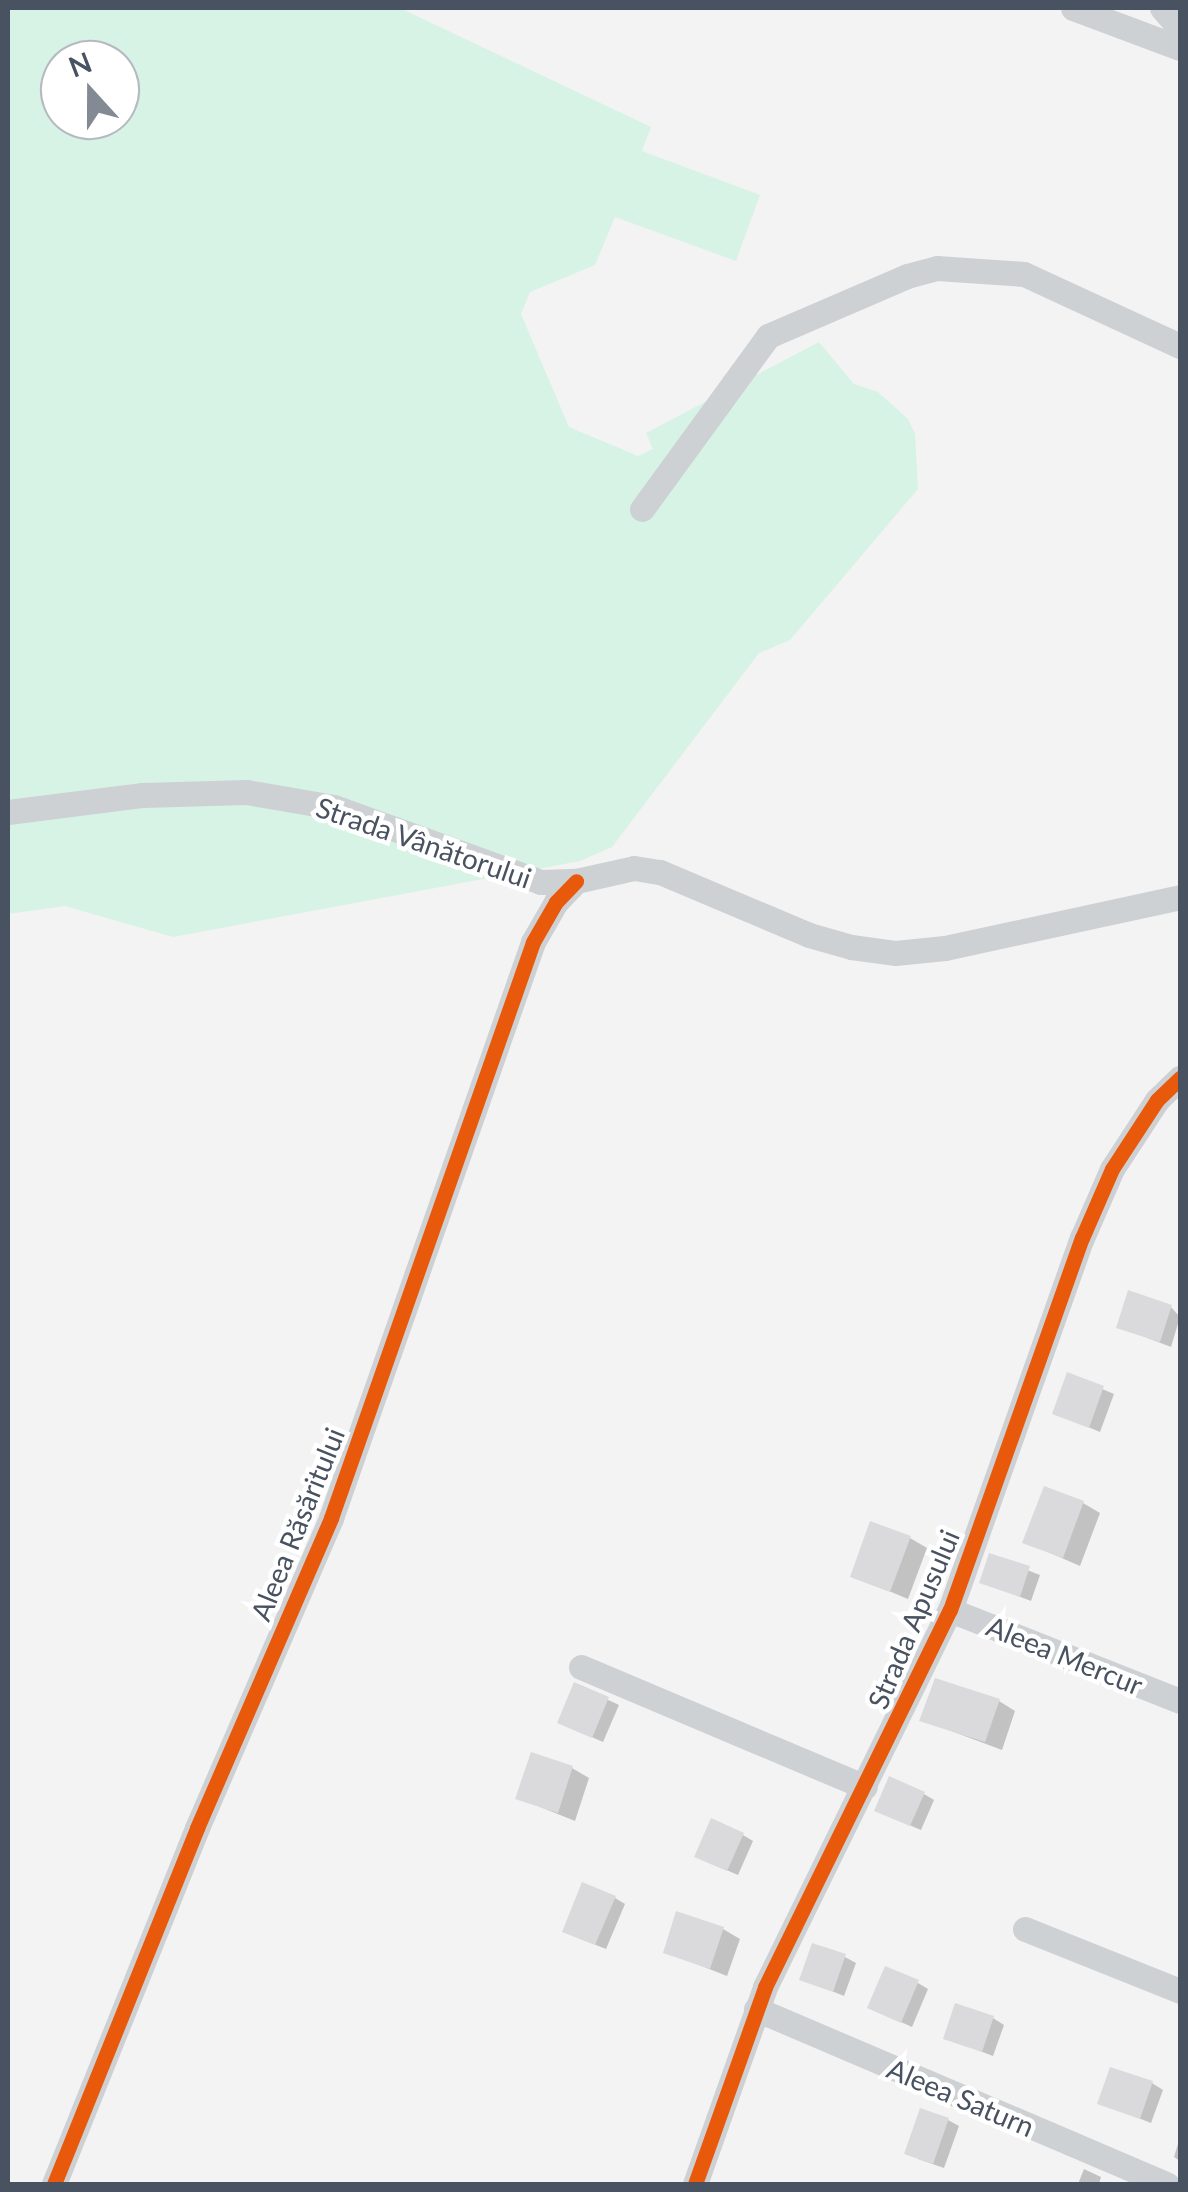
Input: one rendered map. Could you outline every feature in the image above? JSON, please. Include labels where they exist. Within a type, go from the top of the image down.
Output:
[{"type":"street","points":[[1072,8],[1180,48]]},
{"type":"street","points":[[1162,8],[1180,29]]},
{"type":"street","points":[[642,509],[768,336],[907,276],[937,268],[1024,274],[1180,346]]},
{"type":"street","name":"Strada Vânătorului","points":[[8,812],[143,795],[246,792],[334,807],[542,882],[576,881],[634,868],[660,872],[809,935],[851,948],[896,954],[945,948],[1180,897]]},
{"type":"street","name":"Aleea Răsăritului","points":[[54,2184],[197,1828],[331,1518],[533,942],[556,902],[576,881]]},
{"type":"street","name":"Strada Apusului","points":[[695,2184],[756,2009],[950,1610],[1082,1238],[1112,1169],[1157,1100],[1180,1078]]},
{"type":"street","name":"Aleea Mercur","points":[[950,1610],[1180,1701]]},
{"type":"street","points":[[582,1667],[865,1787]]},
{"type":"street","points":[[1025,1928],[1180,1992]]},
{"type":"street","name":"Aleea Saturn","points":[[756,2009],[1167,2184]]},
{"type":"green space","points":[[8,8],[400,8],[651,127],[642,151],[760,195],[736,261],[615,217],[595,265],[530,292],[521,314],[569,427],[638,456],[653,449],[646,433],[819,342],[854,384],[878,392],[908,419],[915,434],[918,489],[790,640],[759,653],[612,847],[580,861],[173,937],[65,906],[8,914]]},
{"type":"building","points":[[1128,1290],[1172,1305],[1160,1342],[1116,1328]]},
{"type":"building","points":[[1067,1372],[1104,1386],[1089,1428],[1052,1414]]},
{"type":"building","points":[[1044,1486],[1084,1501],[1063,1558],[1022,1543]]},
{"type":"building","points":[[870,1521],[911,1536],[890,1592],[850,1577]]},
{"type":"building","points":[[989,1553],[1030,1566],[1020,1597],[979,1583]]},
{"type":"building","points":[[935,1678],[1000,1699],[985,1742],[919,1721]]},
{"type":"building","points":[[574,1682],[609,1697],[592,1738],[557,1723]]},
{"type":"building","points":[[531,1752],[573,1766],[558,1813],[515,1799]]},
{"type":"building","points":[[889,1776],[925,1792],[910,1826],[874,1811]]},
{"type":"building","points":[[711,1818],[744,1833],[727,1871],[694,1857]]},
{"type":"building","points":[[582,1882],[616,1896],[595,1945],[562,1932]]},
{"type":"building","points":[[676,1911],[724,1927],[710,1969],[663,1953]]},
{"type":"building","points":[[812,1943],[846,1954],[833,1992],[799,1980]]},
{"type":"building","points":[[885,1966],[919,1980],[901,2023],[867,2008]]},
{"type":"building","points":[[955,2003],[994,2016],[982,2052],[943,2039]]},
{"type":"building","points":[[1110,2067],[1153,2081],[1140,2119],[1097,2104]]},
{"type":"building","points":[[920,2108],[949,2118],[933,2164],[904,2154]]},
{"type":"cycle path","points":[[54,2184],[197,1828],[331,1518],[533,942],[556,902],[576,881]]},
{"type":"cycle path","points":[[695,2184],[765,1987],[950,1610],[1082,1238],[1112,1169],[1157,1100],[1180,1078]]}]
